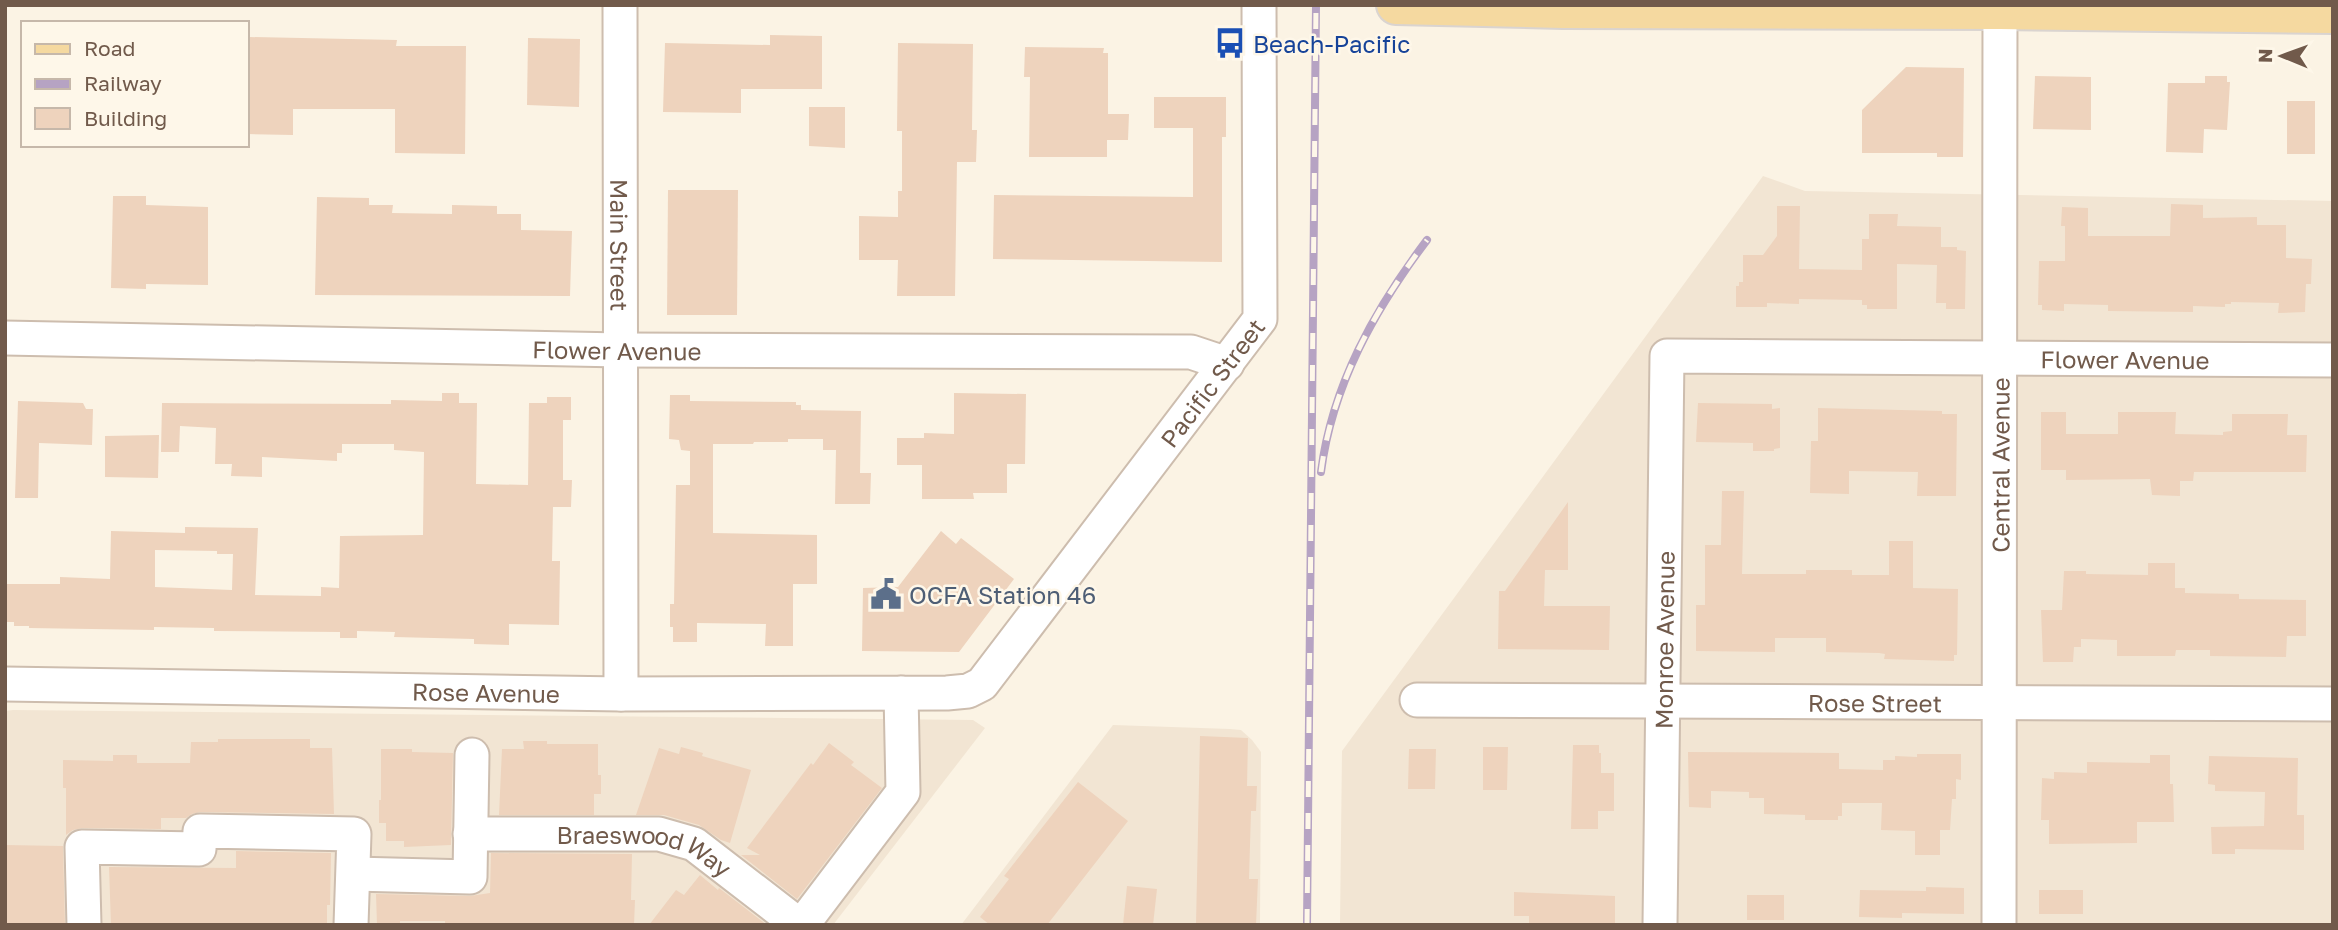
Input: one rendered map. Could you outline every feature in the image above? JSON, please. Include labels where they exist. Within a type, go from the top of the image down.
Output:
[{"type":"main road","points":[[1396,5],[2000,7],[2333,13]]},
{"type":"street","name":"Main Street","points":[[620,5],[621,694]]},
{"type":"street","name":"Pacific Street","points":[[968,691],[982,684],[992,674],[1260,319],[1259,5]]},
{"type":"street","name":"Central Avenue","points":[[1999,925],[2000,7]]},
{"type":"street","name":"Flower Avenue","points":[[5,338],[621,350],[1191,352],[1227,364]]},
{"type":"street","name":"Flower Avenue","points":[[1667,356],[2333,360]]},
{"type":"street","name":"Monroe Avenue","points":[[1660,925],[1667,356]]},
{"type":"street","name":"Rose Avenue","points":[[5,684],[621,694],[968,691]]},
{"type":"street","points":[[800,925],[903,792],[901,693]]},
{"type":"street","name":"Rose Street","points":[[1417,700],[2333,704]]},
{"type":"street","points":[[354,874],[470,877],[471,755]]},
{"type":"street","points":[[84,925],[82,847],[200,849],[200,831],[354,834],[351,925]]},
{"type":"street","name":"Braeswood Way","points":[[470,834],[659,834],[694,844],[800,925]]},
{"type":"shaded area","points":[[1763,176],[1805,191],[2333,201],[2333,925],[1340,925],[1342,751]]},
{"type":"shaded area","points":[[5,711],[973,720],[985,728],[833,925],[5,925]]},
{"type":"shaded area","points":[[1113,725],[1241,730],[1261,752],[1260,925],[961,925]]},
{"type":"building","points":[[770,35],[822,36],[822,89],[741,89],[741,113],[663,112],[665,43],[770,45]]},
{"type":"building","points":[[249,37],[397,40],[396,46],[466,46],[465,154],[395,153],[395,109],[293,109],[293,135],[248,134]]},
{"type":"building","points":[[528,38],[580,39],[579,107],[527,105]]},
{"type":"building","points":[[898,43],[973,44],[972,130],[977,130],[976,162],[957,162],[955,296],[897,296],[898,260],[859,260],[859,216],[898,217],[898,191],[902,191],[902,131],[897,131]]},
{"type":"building","points":[[1025,47],[1104,48],[1103,53],[1108,53],[1108,114],[1129,114],[1128,140],[1107,140],[1107,157],[1029,157],[1030,77],[1024,77]]},
{"type":"building","points":[[1906,67],[1964,68],[1963,157],[1937,157],[1937,153],[1862,153],[1862,110]]},
{"type":"building","points":[[2035,76],[2091,77],[2091,130],[2033,129]]},
{"type":"building","points":[[2205,76],[2227,76],[2227,82],[2230,82],[2227,130],[2204,129],[2203,153],[2166,152],[2168,83],[2205,83]]},
{"type":"building","points":[[1154,97],[1226,97],[1226,137],[1222,137],[1222,262],[993,259],[994,195],[1193,197],[1193,128],[1154,128]]},
{"type":"building","points":[[2287,101],[2315,101],[2315,154],[2287,154]]},
{"type":"building","points":[[809,107],[845,107],[845,148],[809,146]]},
{"type":"building","points":[[668,190],[738,190],[737,315],[667,315]]},
{"type":"building","points":[[113,196],[146,196],[146,205],[208,207],[208,285],[146,284],[146,289],[111,288]]},
{"type":"building","points":[[317,197],[369,198],[369,205],[393,205],[392,213],[452,214],[452,205],[497,206],[497,214],[521,214],[521,230],[572,231],[570,296],[315,295]]},
{"type":"building","points":[[2171,204],[2203,205],[2203,218],[2257,217],[2257,225],[2286,225],[2286,258],[2312,259],[2311,284],[2306,284],[2305,312],[2278,313],[2279,303],[2231,302],[2225,304],[2225,307],[2193,306],[2193,312],[2108,311],[2108,305],[2064,304],[2064,311],[2042,310],[2042,305],[2038,305],[2039,261],[2065,261],[2062,207],[2088,208],[2088,236],[2170,236]]},
{"type":"building","points":[[1777,206],[1800,206],[1799,269],[1862,270],[1862,239],[1869,239],[1869,214],[1898,214],[1897,226],[1941,227],[1941,247],[1957,247],[1957,250],[1966,251],[1965,309],[1946,309],[1946,303],[1936,303],[1937,265],[1897,264],[1897,309],[1867,309],[1867,305],[1862,305],[1862,300],[1799,299],[1799,304],[1767,303],[1767,307],[1736,307],[1736,286],[1743,282],[1743,255],[1763,255],[1777,236]]},
{"type":"building","points":[[442,393],[459,393],[459,403],[477,403],[476,484],[528,485],[529,403],[547,403],[547,397],[571,397],[571,420],[563,420],[563,480],[572,480],[571,507],[553,507],[552,561],[560,561],[559,625],[509,624],[509,645],[474,644],[474,639],[394,637],[395,632],[357,631],[357,638],[340,638],[340,632],[214,631],[214,628],[154,627],[154,630],[29,628],[14,626],[14,622],[5,622],[5,584],[60,584],[60,577],[110,579],[111,531],[185,533],[185,527],[258,528],[255,595],[321,596],[321,587],[339,588],[340,536],[423,535],[424,452],[394,450],[394,444],[342,444],[342,453],[337,453],[337,461],[262,457],[262,477],[231,476],[232,464],[215,464],[216,428],[180,426],[179,452],[161,452],[162,403],[391,404],[391,400],[442,401]],"holes":[[[155,550],[217,551],[217,554],[233,554],[232,590],[155,587]]]},
{"type":"building","points":[[954,393],[1026,394],[1025,464],[1007,464],[1007,493],[973,493],[974,499],[922,499],[922,465],[897,465],[897,438],[924,438],[924,433],[954,434]]},
{"type":"building","points":[[670,395],[690,395],[690,401],[796,402],[796,405],[801,405],[801,410],[861,411],[860,473],[871,473],[870,504],[835,504],[836,450],[823,450],[823,439],[713,444],[713,533],[817,535],[817,584],[793,584],[793,646],[765,646],[766,624],[697,623],[697,642],[673,642],[670,604],[674,604],[676,485],[690,485],[690,451],[681,450],[679,440],[669,439]]},
{"type":"building","points":[[18,401],[83,403],[86,409],[93,409],[92,445],[39,443],[38,498],[15,498]]},
{"type":"building","points":[[1698,403],[1772,404],[1772,409],[1780,408],[1780,448],[1774,451],[1753,451],[1753,443],[1696,442]]},
{"type":"building","points":[[1818,408],[1942,411],[1942,414],[1957,414],[1956,496],[1917,496],[1918,472],[1849,471],[1849,494],[1810,493],[1811,441],[1818,441]]},
{"type":"building","points":[[2041,412],[2066,412],[2066,434],[2118,434],[2118,412],[2176,412],[2175,434],[2223,435],[2223,432],[2232,431],[2232,414],[2288,414],[2287,435],[2307,435],[2306,472],[2194,472],[2193,481],[2180,481],[2180,496],[2152,495],[2150,479],[2066,480],[2066,470],[2041,470]]},
{"type":"building","points":[[159,435],[158,478],[105,477],[105,436]]},
{"type":"building","points":[[1722,491],[1744,491],[1742,574],[1806,574],[1806,570],[1852,570],[1852,575],[1889,575],[1889,541],[1913,541],[1913,588],[1958,589],[1957,655],[1954,655],[1954,661],[1884,659],[1885,654],[1879,653],[1826,652],[1826,638],[1775,638],[1775,652],[1696,651],[1696,605],[1705,605],[1705,545],[1721,545]]},
{"type":"building","points":[[1568,502],[1568,570],[1545,570],[1544,606],[1610,606],[1609,650],[1498,649],[1499,591],[1505,591]]},
{"type":"building","points":[[941,531],[956,544],[961,538],[1014,579],[959,652],[862,651],[863,588],[898,587]]},
{"type":"building","points":[[2148,563],[2175,563],[2175,588],[2185,588],[2185,593],[2239,594],[2239,599],[2306,600],[2306,636],[2287,636],[2286,657],[2210,656],[2210,650],[2176,650],[2175,656],[2117,656],[2117,640],[2081,639],[2081,647],[2074,647],[2073,662],[2043,662],[2041,610],[2062,610],[2064,571],[2148,575]]},
{"type":"building","points":[[1200,736],[1248,738],[1247,786],[1257,786],[1256,811],[1251,811],[1249,879],[1258,879],[1256,925],[1196,925]]},
{"type":"building","points":[[218,739],[310,739],[310,748],[332,748],[334,814],[200,812],[186,818],[161,818],[161,829],[82,828],[66,835],[63,760],[113,761],[113,755],[137,755],[137,763],[190,763],[191,742],[218,742]]},
{"type":"building","points":[[523,741],[598,744],[601,794],[594,794],[594,815],[499,815],[502,749],[524,749]]},
{"type":"building","points":[[829,743],[854,762],[851,765],[882,788],[797,899],[741,855],[760,855],[747,848]]},
{"type":"building","points":[[1573,745],[1599,745],[1601,773],[1614,773],[1614,811],[1598,811],[1598,829],[1571,829]]},
{"type":"building","points":[[681,747],[751,770],[730,843],[699,825],[664,815],[636,815],[659,748],[679,754]]},
{"type":"building","points":[[1483,747],[1508,747],[1507,790],[1483,790]]},
{"type":"building","points":[[381,749],[453,753],[451,845],[404,847],[404,841],[386,841],[386,823],[379,823]]},
{"type":"building","points":[[1409,749],[1436,749],[1435,789],[1408,789]]},
{"type":"building","points":[[1688,752],[1839,753],[1839,769],[1883,770],[1883,760],[1895,760],[1895,756],[1961,754],[1961,780],[1956,779],[1956,799],[1952,799],[1950,830],[1940,830],[1940,855],[1915,855],[1915,831],[1881,830],[1882,803],[1842,803],[1842,816],[1838,816],[1838,820],[1805,820],[1805,815],[1764,814],[1764,798],[1749,798],[1749,792],[1711,791],[1711,808],[1689,807]]},
{"type":"building","points":[[2150,755],[2170,755],[2174,822],[2137,822],[2137,843],[2049,844],[2049,820],[2041,820],[2042,778],[2054,779],[2054,772],[2087,773],[2087,762],[2150,763]]},
{"type":"building","points":[[2209,756],[2298,758],[2297,815],[2304,815],[2304,850],[2235,849],[2235,854],[2212,854],[2211,827],[2264,826],[2265,792],[2215,791],[2215,785],[2208,784]]},
{"type":"building","points":[[1078,782],[1128,821],[1047,925],[990,925],[980,917],[1009,879],[1004,876]]},
{"type":"building","points":[[5,845],[63,846],[65,925],[5,925]]},
{"type":"building","points":[[236,851],[331,853],[327,923],[111,925],[109,867],[236,868]]},
{"type":"building","points":[[491,853],[632,854],[631,900],[635,900],[634,925],[445,925],[445,921],[400,921],[400,925],[377,925],[376,894],[470,896],[490,893]]},
{"type":"building","points":[[700,875],[767,925],[649,925],[676,890],[684,895]]},
{"type":"building","points":[[1127,886],[1157,889],[1153,925],[1123,925]]},
{"type":"building","points":[[1926,887],[1964,888],[1964,914],[1902,913],[1902,918],[1859,917],[1860,890],[1926,891]]},
{"type":"building","points":[[2039,890],[2083,890],[2083,914],[2039,914]]},
{"type":"building","points":[[1514,892],[1615,896],[1615,925],[1529,924],[1529,916],[1514,916]]},
{"type":"building","points":[[1747,895],[1784,895],[1784,920],[1747,920]]},
{"type":"railway","points":[[1307,925],[1316,5]]},
{"type":"railway","points":[[1321,472],[1335,409],[1359,349],[1390,293],[1427,240]]},
{"type":"place","name":"Beach-Pacific","points":[[1230,43]]},
{"type":"place","name":"OCFA Station 46","points":[[886,594]]}]
